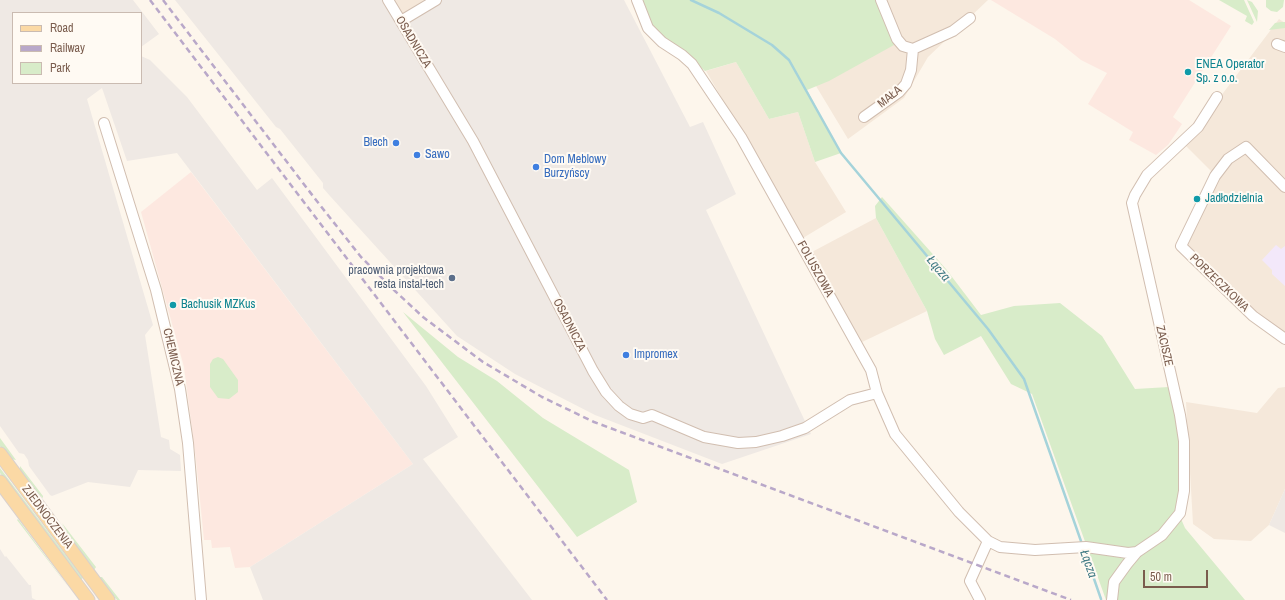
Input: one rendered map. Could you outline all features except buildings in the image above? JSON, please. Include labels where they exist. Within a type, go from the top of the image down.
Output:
[{"type":"main road","name":"ZJEDNOCZENIA","points":[[0,454],[108,600]]},
{"type":"main road","name":"ZJEDNOCZENIA","points":[[0,482],[88,600]]},
{"type":"street","name":"OSADNICZA","points":[[388,0],[476,146],[593,371],[606,392],[619,406],[630,414],[643,418],[652,415],[704,437],[738,443],[762,440],[805,428],[850,400],[877,393]]},
{"type":"street","points":[[401,21],[436,0]]},
{"type":"street","name":"FOLUSZOWA","points":[[637,0],[648,28],[662,42],[682,55],[692,64],[741,137],[871,370],[877,393],[895,434],[959,512],[988,541],[1000,547],[1015,550],[1081,547],[1128,553],[1137,552]]},
{"type":"street","points":[[882,0],[897,40],[903,46],[913,49],[953,31],[970,18]]},
{"type":"street","name":"MAŁA","points":[[864,117],[899,92],[906,84],[911,70],[913,49]]},
{"type":"street","name":"ZACISZE","points":[[1112,600],[1114,582],[1137,552],[1162,535],[1180,513],[1185,470],[1184,441],[1180,415],[1132,203],[1147,175],[1198,127],[1217,97]]},
{"type":"street","name":"CHEMICZNA","points":[[104,123],[156,290],[180,389],[188,443],[201,600]]},
{"type":"street","name":"PORZECZKOWA","points":[[1285,187],[1246,147],[1228,159],[1215,176],[1181,246],[1253,316],[1285,339]]},
{"type":"street","points":[[980,600],[970,581],[988,541]]},
{"type":"street","name":"ZJEDNOCZENIA","points":[[94,580],[99,600]]},
{"type":"shaded area","points":[[0,0],[133,0],[159,34],[142,46],[142,12],[12,12],[12,84],[142,84],[142,56],[150,60],[187,97],[257,190],[272,178],[426,386],[458,437],[423,459],[532,600],[263,600],[250,567],[413,464],[177,153],[127,161],[102,88],[87,99],[153,325],[145,335],[161,437],[169,440],[170,449],[180,455],[181,471],[138,470],[130,487],[88,482],[52,496],[29,466],[28,460],[24,454],[19,453],[0,426]]},
{"type":"shaded area","points":[[175,0],[390,0],[403,20],[432,0],[624,0],[690,127],[703,122],[736,194],[706,210],[811,434],[722,464],[595,415],[515,374],[457,336],[323,188],[323,183],[280,129],[276,127]]},
{"type":"shaded area","points":[[390,0],[432,0],[402,20]]},
{"type":"shaded area","points":[[878,0],[988,0],[928,57],[904,98],[848,139],[816,86],[893,45]]},
{"type":"shaded area","name":"ENEA Operator Sp. z o.o.","points":[[991,0],[1189,0],[1231,26],[1173,117],[1182,124],[1168,145],[1156,155],[1129,140],[1133,132],[1088,104],[1107,73],[1081,60],[1055,39]]},
{"type":"shaded area","points":[[1279,19],[1285,23],[1285,337],[1246,311],[1181,246],[1215,175],[1182,142],[1205,117]]},
{"type":"shaded area","points":[[736,62],[769,119],[798,112],[815,162],[846,212],[803,238],[706,71]]},
{"type":"shaded area","points":[[191,172],[413,464],[250,567],[235,568],[230,547],[212,548],[211,540],[204,540],[196,460],[184,367],[141,212]]},
{"type":"shaded area","points":[[876,218],[927,311],[858,344],[810,253]]},
{"type":"shaded area","points":[[1276,245],[1281,249],[1285,246],[1285,286],[1272,274],[1272,270],[1262,260]]},
{"type":"shaded area","points":[[1285,387],[1285,489],[1269,525],[1251,541],[1214,539],[1193,524],[1186,402],[1257,413],[1278,388]]},
{"type":"shaded area","points":[[1285,489],[1285,533],[1269,525]]},
{"type":"shaded area","points":[[0,549],[29,585],[31,585],[32,598],[36,600],[0,600]]},
{"type":"green space","points":[[638,0],[878,0],[894,45],[829,81],[807,90],[841,153],[815,162],[798,112],[769,119],[736,62],[705,71],[686,54],[655,33]]},
{"type":"green space","points":[[1219,0],[1244,0],[1254,22],[1252,25],[1245,21],[1247,16]]},
{"type":"green space","points":[[1247,0],[1252,2],[1258,11],[1257,22]]},
{"type":"green space","points":[[1266,0],[1284,0],[1283,7],[1277,12],[1271,11],[1266,7]]},
{"type":"green space","points":[[1285,22],[1285,28],[1269,30],[1275,23]]},
{"type":"green space","points":[[882,197],[946,269],[981,315],[1014,306],[1060,303],[1102,336],[1135,389],[1169,387],[1179,424],[1182,453],[1178,512],[1185,528],[1245,600],[1106,600],[1032,394],[1011,384],[981,336],[944,355],[935,339],[927,311],[876,218],[875,206]]},
{"type":"green space","points":[[403,312],[458,357],[497,381],[543,418],[629,470],[637,502],[577,537]]},
{"type":"green space","points":[[218,357],[223,359],[238,380],[238,392],[229,399],[218,398],[210,387],[210,364],[213,359]]},
{"type":"green space","points":[[0,438],[16,460],[11,459],[0,446]]},
{"type":"green space","points":[[20,466],[43,498],[32,489],[20,473]]},
{"type":"green space","points":[[0,468],[83,578],[79,581],[0,473]]},
{"type":"green space","points":[[18,519],[69,588],[17,520]]},
{"type":"green space","points":[[62,523],[96,567],[93,572],[75,547]]},
{"type":"green space","points":[[99,577],[102,577],[120,600],[117,600]]},
{"type":"waterway","name":"Łącza","points":[[691,0],[719,13],[772,45],[789,60],[841,153],[988,329],[1024,379],[1082,544]]},
{"type":"waterway","name":"Łącza","points":[[1084,550],[1101,599]]},
{"type":"railway","points":[[150,0],[607,600]]},
{"type":"railway","points":[[163,0],[361,257],[423,317],[483,362],[542,397],[594,422],[1071,600]]},
{"type":"place","name":"ENEA Operator Sp. z o.o.","points":[[1188,72]]},
{"type":"place","name":"Blech","points":[[396,143]]},
{"type":"place","name":"Sawo","points":[[417,155]]},
{"type":"place","name":"Dom Meblowy Burzyńscy","points":[[536,167]]},
{"type":"place","name":"Jadłodzielnia","points":[[1197,199]]},
{"type":"place","name":"pracownia projektowa resta instal-tech","points":[[452,278]]},
{"type":"place","name":"Bachusik MZKus","points":[[173,305]]},
{"type":"place","name":"Impromex","points":[[626,355]]}]
